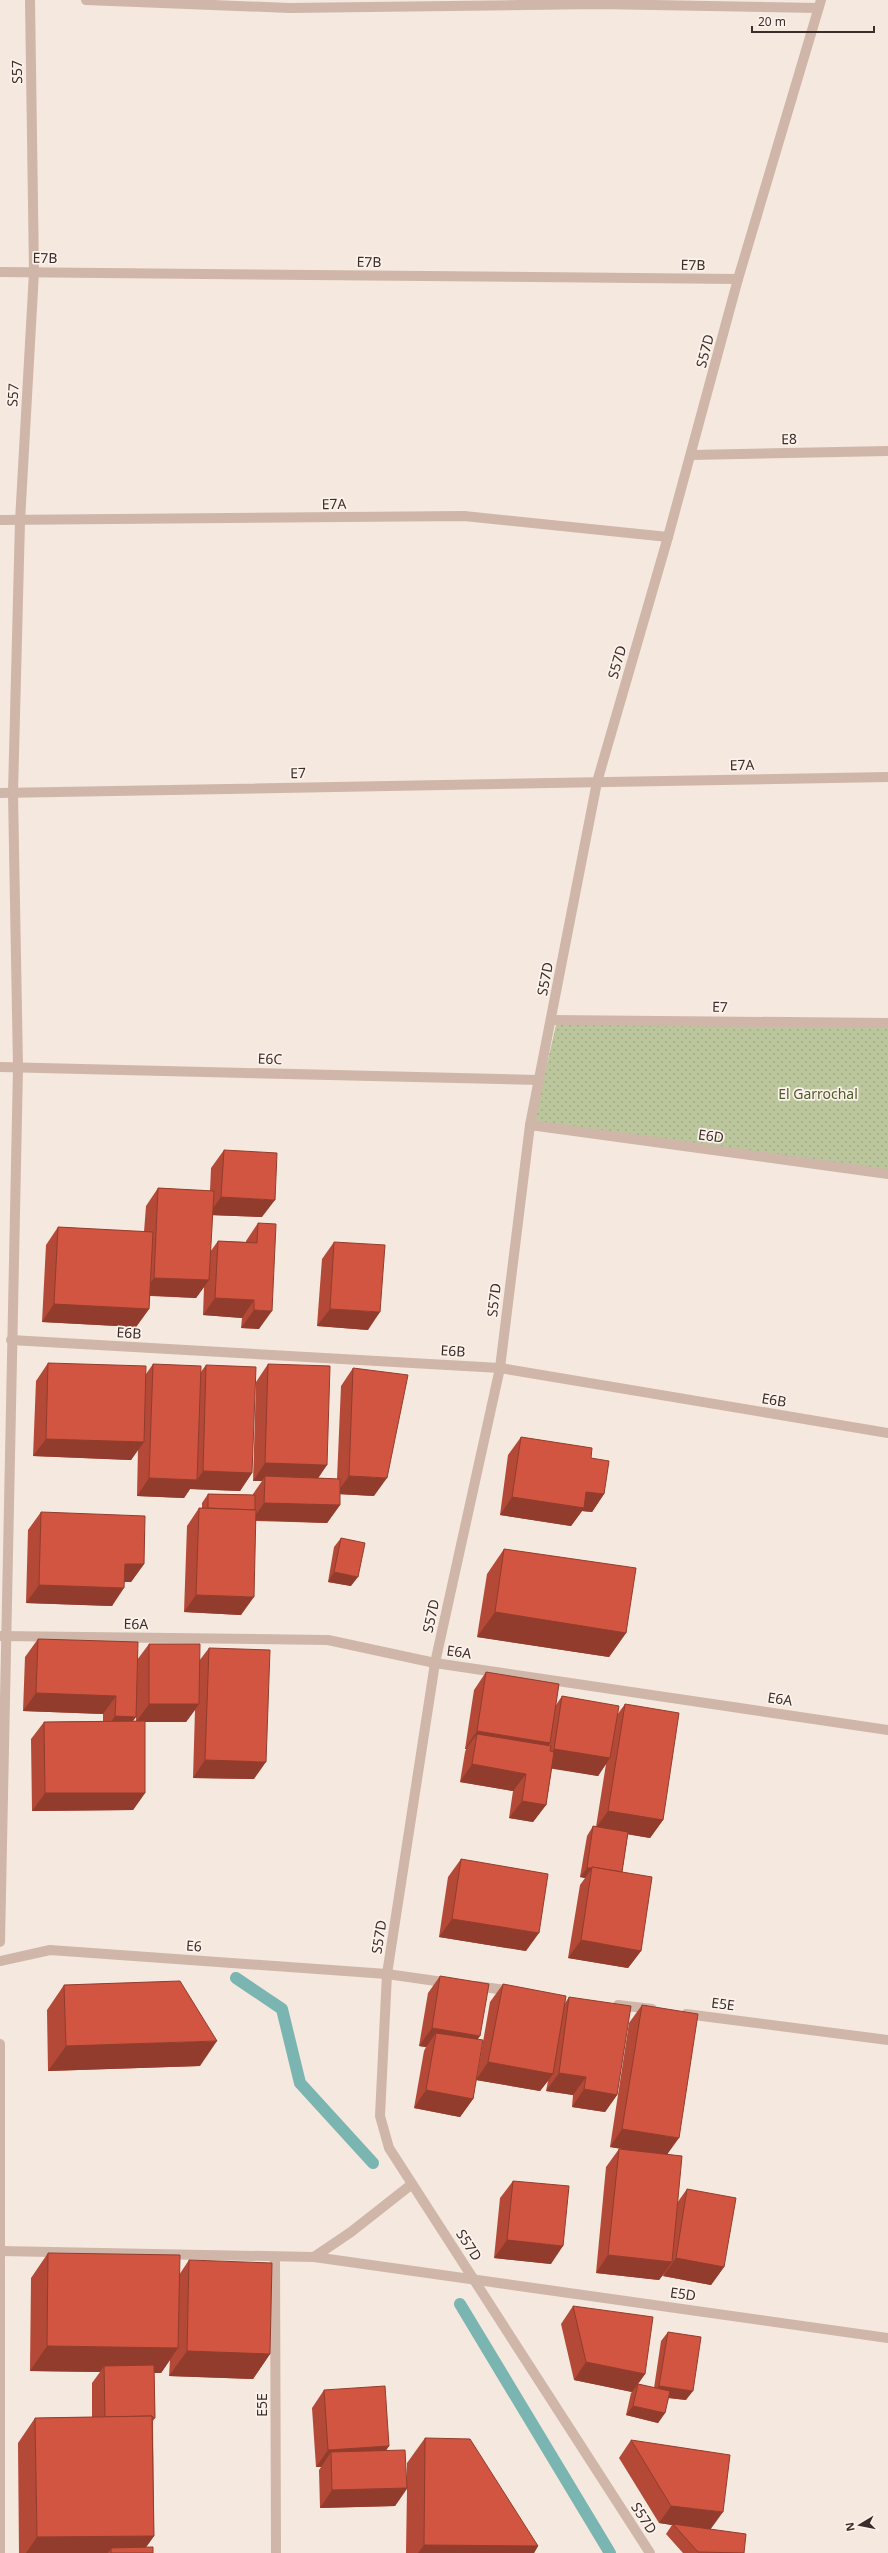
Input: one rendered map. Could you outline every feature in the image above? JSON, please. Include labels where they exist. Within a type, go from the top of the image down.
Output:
[{"type":"street","name":"S57","points":[[0,1942],[2,1636],[18,1067],[13,793],[20,520],[34,272],[30,0]]},
{"type":"street","points":[[86,0],[289,8],[598,2],[819,4]]},
{"type":"street","name":"S57D","points":[[650,2553],[389,2148],[380,2116],[387,1974],[435,1663],[500,1368],[530,1125],[552,1020],[597,782],[668,537],[738,280],[819,4]]},
{"type":"street","name":"E7B","points":[[0,272],[738,280]]},
{"type":"street","name":"E8","points":[[691,455],[888,451]]},
{"type":"street","name":"E7A","points":[[0,520],[464,516],[668,537]]},
{"type":"street","name":"E7A","points":[[597,782],[888,776]]},
{"type":"street","name":"E7","points":[[0,792],[13,793],[597,782]]},
{"type":"street","name":"E7","points":[[552,1020],[888,1023]]},
{"type":"street","name":"E6C","points":[[0,1067],[539,1080]]},
{"type":"street","name":"E6D","points":[[530,1125],[888,1174]]},
{"type":"street","name":"E6B","points":[[11,1340],[500,1368],[888,1433]]},
{"type":"street","name":"E6A","points":[[2,1636],[328,1640],[435,1663],[888,1730]]},
{"type":"street","name":"E6","points":[[0,1961],[50,1950],[387,1974]]},
{"type":"street","points":[[387,1974],[520,1992]]},
{"type":"street","points":[[606,2003],[661,2010]]},
{"type":"street","name":"E5E","points":[[677,2012],[888,2040]]},
{"type":"street","points":[[0,2044],[0,2553]]},
{"type":"street","points":[[314,2257],[351,2232],[412,2184]]},
{"type":"street","points":[[0,2251],[314,2257],[474,2278]]},
{"type":"street","name":"E5E","points":[[275,2257],[276,2553]]},
{"type":"street","name":"E5D","points":[[474,2278],[888,2338]]},
{"type":"green space","name":"El Garrochal","points":[[888,1024],[888,1174],[533,1124],[556,1025]]},
{"type":"building","points":[[224,1150],[277,1153],[275,1200],[221,1197]]},
{"type":"building","points":[[158,1188],[214,1191],[209,1280],[154,1278]]},
{"type":"building","points":[[258,1223],[276,1224],[272,1311],[254,1310],[254,1300],[215,1298],[218,1241],[257,1243]]},
{"type":"building","points":[[58,1227],[153,1232],[149,1309],[54,1304]]},
{"type":"building","points":[[334,1242],[385,1245],[380,1312],[330,1309]]},
{"type":"building","points":[[48,1363],[146,1366],[144,1442],[46,1439]]},
{"type":"building","points":[[153,1364],[201,1366],[197,1480],[149,1478]]},
{"type":"building","points":[[268,1364],[330,1366],[327,1465],[265,1463]]},
{"type":"building","points":[[206,1365],[256,1367],[252,1473],[203,1471]]},
{"type":"building","points":[[353,1368],[408,1375],[387,1478],[349,1476]]},
{"type":"building","points":[[521,1437],[592,1448],[591,1458],[609,1461],[604,1494],[586,1492],[584,1508],[512,1497]]},
{"type":"building","points":[[265,1476],[340,1479],[340,1505],[264,1503]]},
{"type":"building","points":[[208,1494],[255,1495],[255,1510],[208,1508]]},
{"type":"building","points":[[199,1508],[256,1510],[254,1597],[196,1595]]},
{"type":"building","points":[[41,1512],[145,1516],[144,1564],[125,1564],[124,1588],[39,1585]]},
{"type":"building","points":[[341,1538],[365,1543],[358,1577],[334,1572]]},
{"type":"building","points":[[504,1549],[636,1568],[626,1633],[495,1612]]},
{"type":"building","points":[[38,1639],[138,1642],[136,1717],[115,1716],[116,1696],[36,1693]]},
{"type":"building","points":[[149,1644],[200,1644],[199,1704],[149,1704]]},
{"type":"building","points":[[209,1648],[270,1650],[266,1762],[205,1760]]},
{"type":"building","points":[[486,1672],[559,1684],[550,1743],[477,1731]]},
{"type":"building","points":[[562,1696],[619,1706],[610,1758],[554,1749]]},
{"type":"building","points":[[625,1704],[679,1713],[663,1820],[608,1811]]},
{"type":"building","points":[[145,1721],[145,1793],[45,1793],[44,1722]]},
{"type":"building","points":[[477,1734],[551,1746],[550,1751],[554,1752],[546,1805],[522,1801],[526,1774],[472,1764]]},
{"type":"building","points":[[593,1826],[628,1832],[622,1872],[592,1867],[587,1868]]},
{"type":"building","points":[[461,1859],[548,1874],[539,1933],[452,1919]]},
{"type":"building","points":[[592,1867],[652,1877],[641,1951],[581,1940]]},
{"type":"building","points":[[440,1976],[489,1984],[480,2036],[432,2028]]},
{"type":"building","points":[[180,1981],[217,2041],[66,2046],[64,1985]]},
{"type":"building","points":[[503,1984],[566,1996],[553,2074],[488,2062]]},
{"type":"building","points":[[569,1997],[631,2006],[617,2095],[584,2089],[586,2077],[559,2073]]},
{"type":"building","points":[[642,2005],[698,2014],[679,2138],[622,2129]]},
{"type":"building","points":[[436,2033],[483,2040],[473,2099],[426,2090]]},
{"type":"building","points":[[619,2149],[682,2156],[672,2262],[608,2255]]},
{"type":"building","points":[[513,2181],[569,2186],[563,2246],[507,2240]]},
{"type":"building","points":[[687,2189],[736,2198],[724,2267],[676,2258]]},
{"type":"building","points":[[48,2253],[180,2255],[178,2348],[47,2346]]},
{"type":"building","points":[[189,2260],[272,2263],[270,2354],[187,2351]]},
{"type":"building","points":[[573,2306],[653,2317],[645,2374],[586,2362]]},
{"type":"building","points":[[668,2332],[701,2337],[693,2391],[659,2386]]},
{"type":"building","points":[[154,2365],[155,2418],[152,2416],[105,2417],[104,2366]]},
{"type":"building","points":[[638,2384],[670,2391],[665,2413],[633,2406]]},
{"type":"building","points":[[385,2386],[389,2446],[328,2450],[324,2390]]},
{"type":"building","points":[[152,2416],[154,2536],[37,2537],[35,2418]]},
{"type":"building","points":[[425,2438],[470,2439],[538,2546],[424,2545]]},
{"type":"building","points":[[631,2440],[730,2455],[723,2512],[671,2506]]},
{"type":"building","points":[[405,2450],[407,2488],[332,2490],[331,2452]]},
{"type":"building","points":[[673,2524],[746,2534],[744,2553],[698,2552]]},
{"type":"building","points":[[153,2547],[153,2553],[111,2553],[111,2548]]},
{"type":"waterway","points":[[236,1978],[282,2009],[300,2083],[373,2163]]},
{"type":"waterway","points":[[460,2304],[610,2553]]}]
